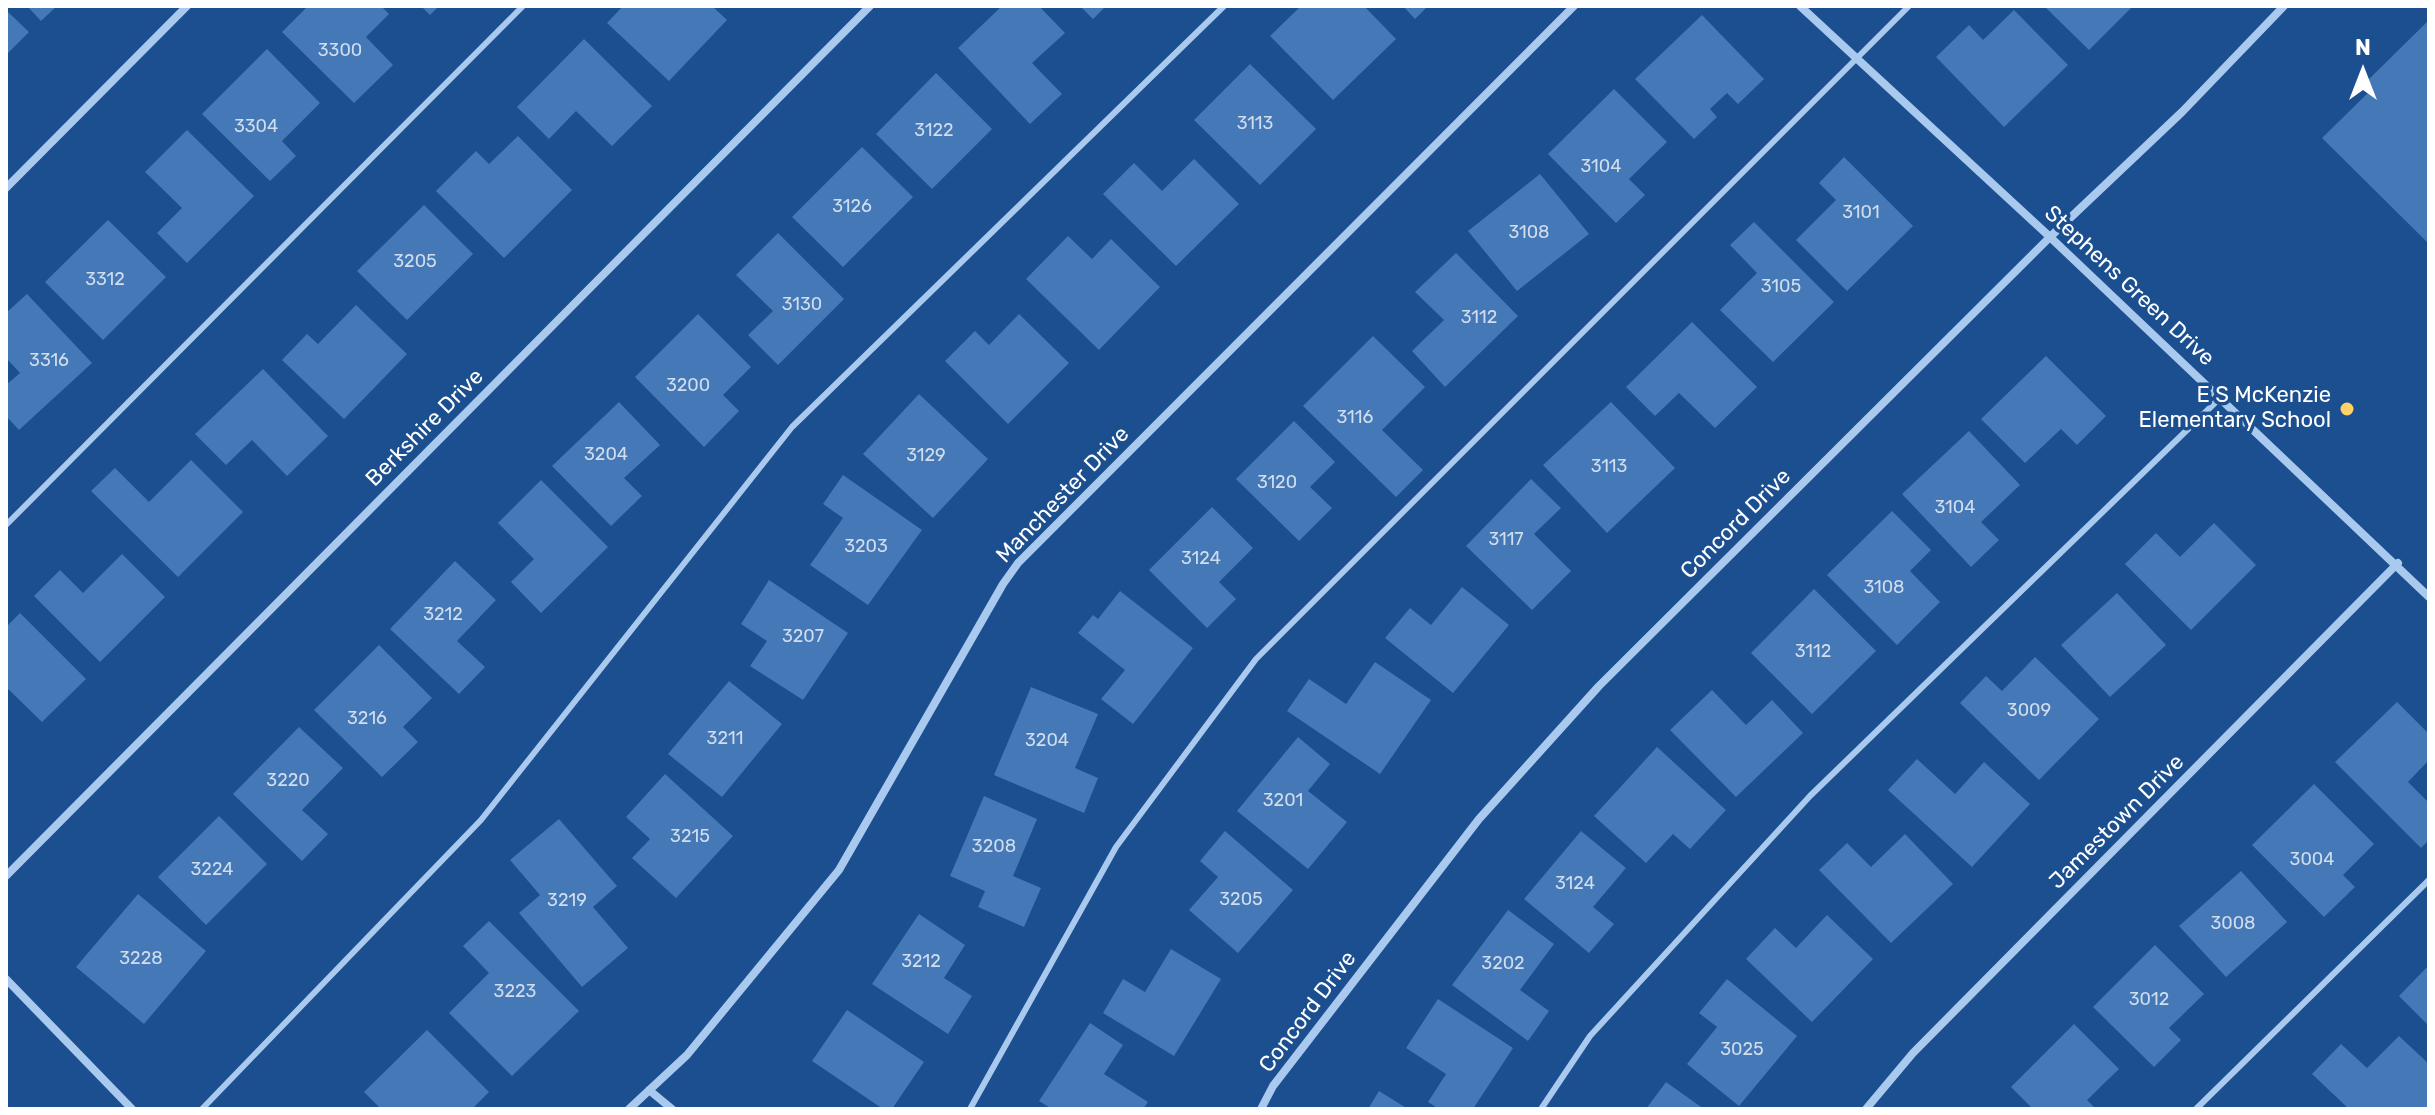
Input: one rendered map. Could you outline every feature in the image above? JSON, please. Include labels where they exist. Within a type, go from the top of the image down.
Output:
[{"type":"street","points":[[6,188],[187,6]]},
{"type":"street","name":"Berkshire Drive","points":[[6,876],[870,6]]},
{"type":"street","name":"Manchester Drive","points":[[629,1109],[687,1055],[839,870],[1018,563],[1574,6]]},
{"type":"street","name":"Stephens Green Drive","points":[[1800,6],[2398,563],[2429,597]]},
{"type":"street","name":"Concord Drive","points":[[1261,1109],[1273,1086],[1479,819],[1599,686],[2050,237],[2182,112],[2284,6]]},
{"type":"street","name":"Jamestown Drive","points":[[1866,1109],[1913,1053],[2398,563]]},
{"type":"street","points":[[6,979],[132,1109]]},
{"type":"street","points":[[649,1090],[672,1109]]},
{"type":"lane","points":[[6,525],[523,6]]},
{"type":"lane","points":[[202,1109],[481,820],[792,427],[1224,6]]},
{"type":"lane","points":[[970,1109],[1116,847],[1256,659],[1909,6]]},
{"type":"lane","points":[[1541,1109],[1590,1036],[1810,796],[2221,397]]},
{"type":"lane","points":[[2196,1109],[2429,880]]},
{"type":"building","points":[[27,6],[57,6],[41,21]]},
{"type":"building","points":[[308,6],[381,6],[389,14],[366,37],[393,65],[354,103],[282,32]]},
{"type":"building","points":[[421,6],[439,6],[430,15]]},
{"type":"building","points":[[623,6],[712,6],[727,20],[669,81],[607,23]]},
{"type":"building","points":[[1002,6],[1039,6],[1065,33],[1032,63],[1062,94],[1030,124],[958,48]]},
{"type":"building","points":[[1080,6],[1106,6],[1093,19]]},
{"type":"building","points":[[1301,6],[1364,6],[1396,39],[1333,100],[1270,36]]},
{"type":"building","points":[[1403,6],[1428,6],[1415,19]]},
{"type":"building","points":[[2044,6],[2133,6],[2089,50]]},
{"type":"building","points":[[6,10],[29,32],[6,55]]},
{"type":"building","points":[[2014,10],[2068,65],[2004,127],[1936,57],[1969,25],[1983,40]]},
{"type":"building","points":[[1702,15],[1764,79],[1738,104],[1727,93],[1710,109],[1717,117],[1694,139],[1635,79]]},
{"type":"building","points":[[2429,20],[2429,244],[2322,138],[2373,88],[2366,82]]},
{"type":"building","points":[[584,39],[652,106],[612,146],[576,111],[549,139],[517,107]]},
{"type":"building","points":[[267,49],[320,103],[282,141],[296,156],[270,181],[202,114]]},
{"type":"building","points":[[1250,64],[1316,129],[1260,185],[1194,120]]},
{"type":"building","points":[[936,73],[992,129],[932,189],[876,134]]},
{"type":"building","points":[[1614,89],[1667,142],[1629,179],[1645,195],[1616,223],[1548,154]]},
{"type":"building","points":[[187,130],[254,196],[187,263],[157,233],[182,208],[145,172]]},
{"type":"building","points":[[518,136],[572,190],[504,258],[436,191],[476,151],[489,164]]},
{"type":"building","points":[[862,147],[913,197],[843,267],[792,217]]},
{"type":"building","points":[[1844,157],[1913,226],[1847,291],[1796,240],[1836,200],[1819,183]]},
{"type":"building","points":[[1194,159],[1239,204],[1176,266],[1103,194],[1134,163],[1162,191]]},
{"type":"building","points":[[1540,174],[1589,234],[1517,291],[1468,231]]},
{"type":"building","points":[[424,205],[473,254],[407,320],[357,271]]},
{"type":"building","points":[[108,220],[166,277],[103,340],[45,282]]},
{"type":"building","points":[[1754,222],[1834,302],[1773,362],[1720,310],[1757,273],[1730,245]]},
{"type":"building","points":[[778,233],[844,299],[778,365],[748,335],[773,311],[736,275]]},
{"type":"building","points":[[1068,236],[1092,259],[1111,239],[1160,287],[1099,350],[1026,279]]},
{"type":"building","points":[[1456,253],[1518,316],[1445,387],[1412,351],[1444,320],[1415,292]]},
{"type":"building","points":[[27,294],[92,363],[19,430],[6,416],[6,385],[20,373],[6,358],[6,313]]},
{"type":"building","points":[[356,305],[407,354],[344,419],[282,360],[307,334],[318,344]]},
{"type":"building","points":[[698,314],[751,367],[723,395],[739,411],[704,447],[635,377]]},
{"type":"building","points":[[1019,314],[1069,363],[1008,424],[945,361],[975,331],[989,345]]},
{"type":"building","points":[[1692,322],[1757,387],[1715,428],[1679,393],[1655,416],[1626,387]]},
{"type":"building","points":[[1373,336],[1425,387],[1382,430],[1423,470],[1396,497],[1303,406]]},
{"type":"building","points":[[2046,356],[2106,416],[2077,445],[2061,429],[2025,463],[1981,419]]},
{"type":"building","points":[[263,369],[328,436],[287,476],[252,440],[226,465],[195,434]]},
{"type":"building","points":[[919,394],[988,459],[933,518],[863,454]]},
{"type":"building","points":[[619,402],[660,445],[624,478],[642,496],[611,526],[552,466]]},
{"type":"building","points":[[1611,402],[1675,468],[1607,533],[1543,465]]},
{"type":"building","points":[[1294,421],[1335,462],[1310,487],[1332,508],[1299,541],[1236,479]]},
{"type":"building","points":[[1969,431],[2020,485],[1981,522],[1999,540],[1971,567],[1902,494]]},
{"type":"building","points":[[191,460],[243,512],[178,577],[91,491],[115,468],[149,502]]},
{"type":"building","points":[[843,475],[922,530],[868,605],[810,565],[843,518],[823,504]]},
{"type":"building","points":[[1531,479],[1561,508],[1534,534],[1571,571],[1532,610],[1466,546]]},
{"type":"building","points":[[541,480],[608,547],[541,613],[511,582],[534,559],[498,523]]},
{"type":"building","points":[[1212,507],[1253,548],[1219,582],[1236,599],[1207,628],[1149,570]]},
{"type":"building","points":[[1892,511],[1931,550],[1910,571],[1940,602],[1897,645],[1827,575]]},
{"type":"building","points":[[2214,523],[2256,565],[2191,630],[2125,564],[2156,533],[2180,557]]},
{"type":"building","points":[[122,554],[165,597],[100,662],[34,596],[60,570],[83,593]]},
{"type":"building","points":[[455,561],[496,600],[457,641],[485,667],[459,694],[390,629]]},
{"type":"building","points":[[769,580],[848,633],[803,700],[750,666],[767,641],[741,624]]},
{"type":"building","points":[[1462,587],[1509,625],[1453,693],[1385,638],[1410,608],[1431,625]]},
{"type":"building","points":[[1814,589],[1876,651],[1812,714],[1751,653]]},
{"type":"building","points":[[1120,591],[1193,648],[1133,724],[1101,699],[1125,670],[1078,633],[1093,615],[1098,619]]},
{"type":"building","points":[[2117,593],[2166,645],[2110,697],[2061,645]]},
{"type":"building","points":[[20,613],[86,679],[42,722],[6,687],[6,627]]},
{"type":"building","points":[[379,645],[432,698],[403,727],[418,742],[382,777],[314,710]]},
{"type":"building","points":[[2035,657],[2099,719],[2039,780],[1960,703],[1986,676],[2002,691]]},
{"type":"building","points":[[1375,662],[1431,700],[1380,774],[1287,711],[1309,679],[1346,704]]},
{"type":"building","points":[[729,681],[782,724],[722,797],[668,754]]},
{"type":"building","points":[[1031,687],[1098,714],[1075,768],[1098,778],[1084,813],[994,775]]},
{"type":"building","points":[[1712,690],[1746,725],[1772,700],[1803,733],[1736,797],[1670,730]]},
{"type":"building","points":[[2397,702],[2429,734],[2429,760],[2408,782],[2429,803],[2429,840],[2421,848],[2335,762]]},
{"type":"building","points":[[299,727],[343,768],[302,810],[328,834],[302,861],[233,794]]},
{"type":"building","points":[[1298,737],[1330,764],[1308,791],[1347,822],[1308,869],[1237,811]]},
{"type":"building","points":[[1657,747],[1726,810],[1690,849],[1673,834],[1646,863],[1594,816]]},
{"type":"building","points":[[1917,759],[1955,794],[1984,762],[2030,804],[1972,867],[1888,790]]},
{"type":"building","points":[[665,774],[733,836],[676,898],[632,858],[650,839],[626,817]]},
{"type":"building","points":[[2314,784],[2374,844],[2343,875],[2355,887],[2324,917],[2252,845]]},
{"type":"building","points":[[984,796],[1037,819],[1013,876],[1041,888],[1024,927],[978,907],[985,891],[950,876]]},
{"type":"building","points":[[219,816],[267,864],[206,925],[158,877]]},
{"type":"building","points":[[559,819],[617,886],[593,907],[628,948],[582,987],[519,913],[540,895],[510,860]]},
{"type":"building","points":[[1225,831],[1293,890],[1238,953],[1189,910],[1218,877],[1200,861]]},
{"type":"building","points":[[1581,831],[1626,868],[1593,907],[1614,924],[1589,953],[1524,899]]},
{"type":"building","points":[[1905,834],[1953,884],[1891,943],[1819,870],[1847,843],[1871,867]]},
{"type":"building","points":[[2241,871],[2287,922],[2226,977],[2179,926]]},
{"type":"building","points":[[138,894],[206,951],[144,1024],[76,967]]},
{"type":"building","points":[[1508,910],[1554,944],[1520,990],[1549,1011],[1528,1041],[1452,985]]},
{"type":"building","points":[[919,914],[965,945],[944,978],[972,996],[948,1034],[872,984]]},
{"type":"building","points":[[1827,915],[1873,959],[1812,1022],[1746,959],[1775,928],[1796,948]]},
{"type":"building","points":[[489,921],[579,1011],[512,1076],[449,1013],[489,973],[463,946]]},
{"type":"building","points":[[2155,945],[2204,994],[2169,1028],[2181,1040],[2154,1067],[2093,1007]]},
{"type":"building","points":[[1171,949],[1221,979],[1174,1056],[1103,1013],[1123,979],[1145,992]]},
{"type":"building","points":[[2429,965],[2429,1026],[2399,996]]},
{"type":"building","points":[[1727,979],[1797,1036],[1739,1106],[1687,1064],[1717,1027],[1699,1013]]},
{"type":"building","points":[[1438,999],[1513,1048],[1473,1109],[1439,1109],[1428,1102],[1446,1074],[1406,1048]]},
{"type":"building","points":[[847,1010],[924,1062],[892,1109],[883,1109],[812,1061]]},
{"type":"building","points":[[1090,1023],[1123,1045],[1104,1074],[1148,1102],[1143,1109],[1052,1109],[1039,1101]]},
{"type":"building","points":[[2074,1024],[2119,1069],[2087,1100],[2096,1109],[2033,1109],[2011,1087]]},
{"type":"building","points":[[427,1030],[489,1092],[472,1109],[381,1109],[364,1092]]},
{"type":"building","points":[[2399,1036],[2429,1064],[2429,1105],[2425,1109],[2349,1109],[2312,1074],[2341,1044],[2367,1068]]},
{"type":"building","points":[[1666,1082],[1704,1109],[1646,1109]]},
{"type":"building","points":[[1379,1091],[1408,1109],[1368,1109]]},
{"type":"place","name":"E S McKenzie Elementary School","points":[[2347,409]]}]
